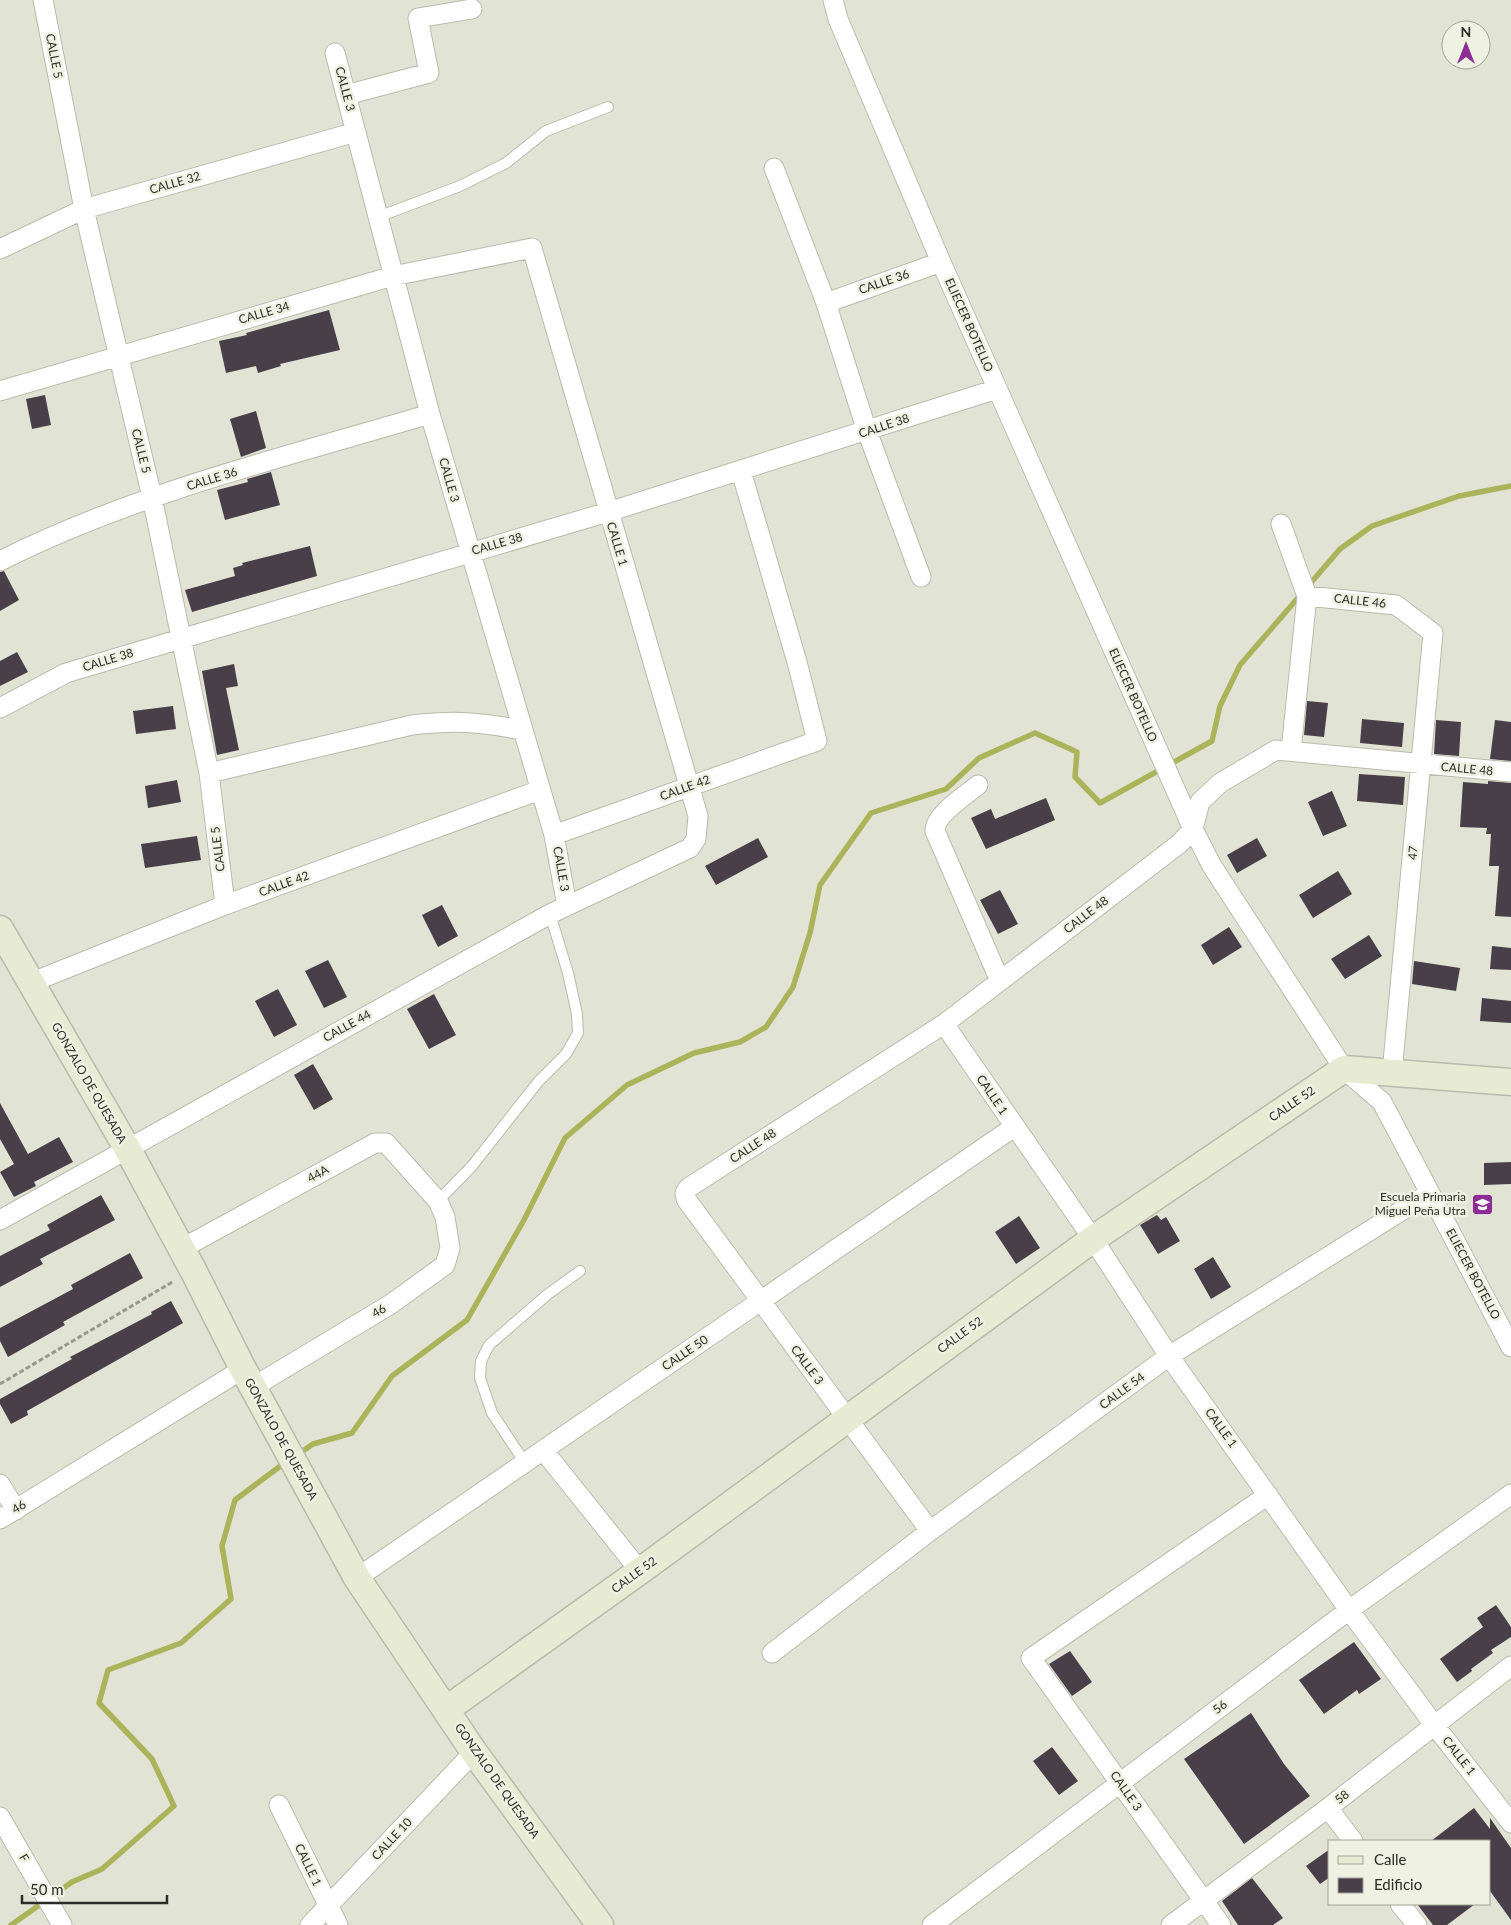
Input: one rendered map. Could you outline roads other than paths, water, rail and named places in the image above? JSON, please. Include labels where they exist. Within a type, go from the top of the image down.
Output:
[{"type":"street","name":"CALLE 5","points":[[43,0],[84,209],[152,497],[182,638],[209,773],[225,905]]},
{"type":"street","name":"ELIECER BOTELLO","points":[[833,0],[838,19],[941,262],[1193,829],[1212,866],[1344,1069],[1382,1102],[1430,1193],[1504,1320],[1511,1347]]},
{"type":"street","points":[[346,95],[429,73],[418,18],[472,9]]},
{"type":"street","name":"CALLE 3","points":[[335,53],[430,414],[554,835],[567,906]]},
{"type":"street","name":"CALLE 32","points":[[0,249],[84,209],[356,132]]},
{"type":"street","points":[[774,168],[826,303],[867,431],[921,577]]},
{"type":"street","name":"CALLE 34","points":[[0,391],[393,276],[532,248]]},
{"type":"street","name":"CALLE 1","points":[[532,248],[698,816],[696,839]]},
{"type":"street","name":"CALLE 36","points":[[826,303],[941,262]]},
{"type":"street","name":"CALLE 38","points":[[0,708],[66,673],[608,512],[997,389]]},
{"type":"street","name":"CALLE 36","points":[[0,561],[47,537],[152,497],[430,414]]},
{"type":"street","name":"CALLE 42","points":[[554,835],[817,741],[797,662],[741,471]]},
{"type":"street","points":[[1280,524],[1307,596],[1291,750]]},
{"type":"street","name":"CALLE 46","points":[[1307,596],[1396,605],[1433,633]]},
{"type":"street","name":"47","points":[[1392,1072],[1433,633]]},
{"type":"street","points":[[209,773],[412,725],[444,721],[476,721],[522,730]]},
{"type":"street","name":"CALLE 48","points":[[686,1199],[685,1193],[688,1188],[944,1024],[1179,844],[1193,829],[1200,802],[1220,783],[1276,750],[1511,772]]},
{"type":"street","points":[[978,785],[943,814],[934,826],[1000,981]]},
{"type":"street","name":"CALLE 42","points":[[16,974],[225,905],[540,790]]},
{"type":"street","name":"CALLE 44","points":[[0,1220],[550,914],[690,848],[696,839]]},
{"type":"street","name":"GONZALO DE QUESADA","points":[[0,929],[16,974],[127,1148],[356,1578],[447,1709],[474,1752],[600,1925]]},
{"type":"street","name":"CALLE 1","points":[[944,1024],[1093,1239],[1169,1356],[1349,1610],[1435,1726],[1511,1823]]},
{"type":"street","points":[[1344,1069],[1511,1082]]},
{"type":"street","name":"CALLE 52","points":[[447,1709],[640,1571],[846,1418],[1093,1239],[1344,1069]]},
{"type":"street","name":"CALLE 50","points":[[356,1578],[1014,1127]]},
{"type":"street","name":"44A","points":[[187,1259],[375,1143],[386,1143],[438,1201]]},
{"type":"street","name":"CALLE 54","points":[[772,1654],[930,1531],[1169,1356],[1430,1193]]},
{"type":"street","name":"CALLE 3","points":[[686,1199],[930,1531]]},
{"type":"street","name":"46","points":[[8,1514],[248,1378],[391,1304],[444,1266],[450,1248],[444,1217],[438,1201]]},
{"type":"street","points":[[542,1450],[640,1571]]},
{"type":"street","points":[[0,1484],[8,1514]]},
{"type":"street","name":"56","points":[[932,1925],[1349,1610],[1511,1494]]},
{"type":"street","name":"CALLE 3","points":[[1221,1925],[1031,1658],[1268,1495]]},
{"type":"street","name":"58","points":[[1171,1925],[1328,1808],[1511,1666]]},
{"type":"street","name":"CALLE 10","points":[[310,1925],[474,1752]]},
{"type":"street","name":"CALLE 1","points":[[279,1805],[338,1925]]},
{"type":"street","points":[[1328,1808],[1352,1840]]},
{"type":"street","name":"F","points":[[0,1817],[62,1925]]},
{"type":"street","points":[[1401,1905],[1417,1925]]},
{"type":"lane","points":[[378,217],[460,186],[506,162],[546,131],[608,108]]},
{"type":"lane","points":[[438,1201],[472,1166],[538,1082],[566,1054],[578,1033],[577,1014],[568,973],[550,914]]},
{"type":"lane","points":[[525,1462],[492,1413],[480,1378],[482,1361],[489,1345],[548,1294],[580,1271]]},
{"type":"waterway","points":[[297,1455],[313,1444],[352,1433],[392,1376],[467,1320],[524,1220],[565,1138],[627,1085],[694,1053],[740,1042],[766,1027],[793,987],[810,933],[820,885],[871,813],[946,789],[979,758],[1035,733],[1077,752],[1075,777],[1100,803],[1212,741],[1220,706],[1240,665],[1340,549],[1372,526],[1459,496],[1511,486]]},
{"type":"waterway","points":[[11,1925],[72,1882],[102,1869],[174,1806],[152,1759],[99,1703],[108,1670],[181,1643],[231,1599],[222,1546],[235,1500],[287,1461]]},
{"type":"place","name":"Escuela Primaria Miguel Peña Utra","points":[[1482,1204]]}]
